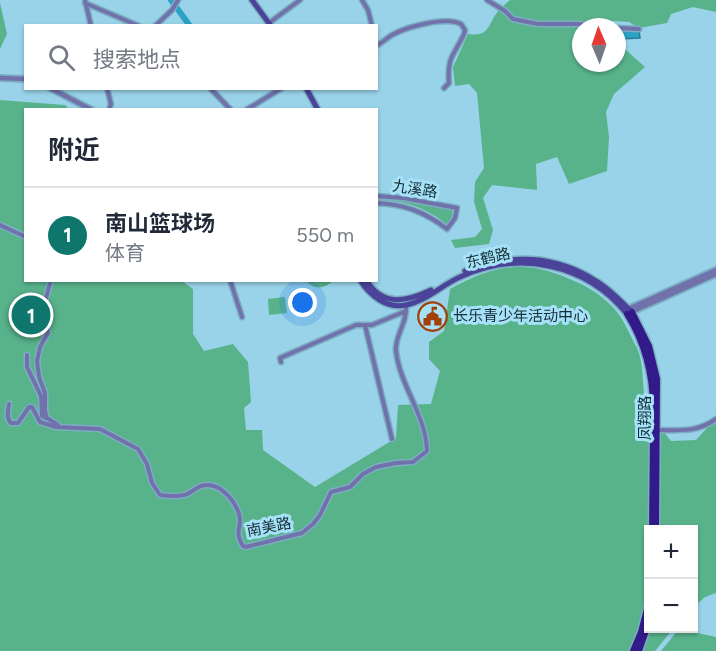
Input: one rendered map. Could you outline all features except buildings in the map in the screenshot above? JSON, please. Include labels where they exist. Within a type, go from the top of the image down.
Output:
[{"type":"main road","points":[[252,0],[270,24]]},
{"type":"main road","points":[[307,90],[317,108]]},
{"type":"main road","name":"东鹤路","points":[[368,282],[376,293],[386,298],[408,300],[480,265],[510,259],[541,260],[560,264],[585,274],[607,288],[628,311]]},
{"type":"main road","name":"东鹤路","points":[[406,308],[476,271],[503,264],[525,262],[548,266],[586,280],[608,294],[628,311]]},
{"type":"main road","points":[[361,282],[366,290],[383,302],[406,308]]},
{"type":"main road","name":"凤翔路","points":[[628,311],[647,341],[653,358],[657,388],[656,525]]},
{"type":"main road","name":"凤翔路","points":[[628,311],[643,344],[652,380],[652,525]]},
{"type":"main road","points":[[633,651],[644,623]]},
{"type":"main road","points":[[639,651],[645,633]]},
{"type":"street","points":[[270,24],[300,0]]},
{"type":"street","points":[[362,0],[369,10],[372,24]]},
{"type":"street","points":[[487,0],[505,10],[513,19],[538,24],[572,24]]},
{"type":"street","points":[[157,24],[178,1]]},
{"type":"street","points":[[85,2],[90,24]]},
{"type":"street","points":[[85,2],[134,24]]},
{"type":"street","points":[[378,44],[392,35],[422,25],[450,21],[461,24],[465,30],[464,34],[450,58],[448,83],[444,88]]},
{"type":"street","points":[[626,28],[639,29]]},
{"type":"street","points":[[0,78],[24,80]]},
{"type":"street","points":[[54,90],[88,108]]},
{"type":"street","points":[[108,90],[111,104],[110,108]]},
{"type":"street","points":[[212,90],[229,108]]},
{"type":"street","points":[[249,108],[279,90]]},
{"type":"street","name":"九溪路","points":[[378,196],[403,198],[457,208],[447,229],[432,218],[413,209],[378,202]]},
{"type":"street","points":[[0,225],[24,236]]},
{"type":"street","points":[[628,311],[715,273]]},
{"type":"street","points":[[47,418],[45,393],[37,369],[37,361],[40,348],[48,333],[43,309],[50,282]]},
{"type":"street","points":[[231,282],[242,317]]},
{"type":"street","points":[[281,362],[280,358],[326,338],[357,325],[372,325],[406,308]]},
{"type":"street","name":"南美路","points":[[9,404],[7,413],[8,421],[11,423],[18,423],[29,407],[32,407],[40,422],[62,427],[100,429],[138,449],[147,464],[152,483],[160,495],[187,495],[204,486],[221,489],[231,500],[239,515],[240,524],[237,533],[243,546],[296,536],[313,524],[331,492],[350,487],[363,474],[376,467],[413,462],[427,451],[421,421],[396,351],[406,308]]},
{"type":"street","points":[[365,325],[392,439]]},
{"type":"street","points":[[27,355],[27,367],[41,396],[42,416],[62,427]]},
{"type":"street","points":[[657,430],[696,430],[716,419]]},
{"type":"green space","points":[[510,0],[716,0],[716,12],[693,7],[671,14],[667,23],[639,28],[626,22],[626,18],[572,18],[572,72],[626,72],[626,50],[645,67],[614,94],[606,112],[609,137],[607,171],[569,184],[557,157],[536,164],[537,190],[492,185],[483,198],[493,230],[489,244],[455,248],[451,240],[475,237],[482,229],[474,202],[475,182],[484,168],[477,93],[469,84],[455,86],[453,67],[468,34],[485,31],[499,10]]},
{"type":"green space","points":[[0,3],[7,34],[0,49]]},
{"type":"green space","points":[[0,100],[65,105],[68,108],[24,108],[24,282],[183,282],[193,289],[193,334],[204,351],[233,344],[248,362],[251,402],[244,408],[246,430],[262,430],[263,450],[315,487],[396,438],[398,405],[431,404],[440,371],[429,359],[429,342],[444,331],[450,289],[482,274],[510,267],[524,267],[555,273],[596,293],[607,302],[623,320],[637,348],[645,400],[649,411],[671,441],[696,440],[716,418],[716,593],[705,597],[698,603],[698,525],[644,525],[644,633],[670,633],[655,651],[0,651]]},
{"type":"green space","points":[[378,199],[399,200],[453,210],[451,220],[447,225],[414,206]]},
{"type":"green space","points":[[307,282],[332,282],[326,286],[312,286]]},
{"type":"green space","points":[[285,297],[287,313],[269,315],[268,299]]},
{"type":"green space","points":[[676,633],[698,633],[716,637],[716,651],[661,651]]},
{"type":"water","points":[[639,30],[640,38],[626,39],[626,31]]},
{"type":"waterway","points":[[171,0],[189,24]]},
{"type":"place","name":"南山篮球场","points":[[31,315]]},
{"type":"place","name":"长乐青少年活动中心","points":[[432,316]]}]
